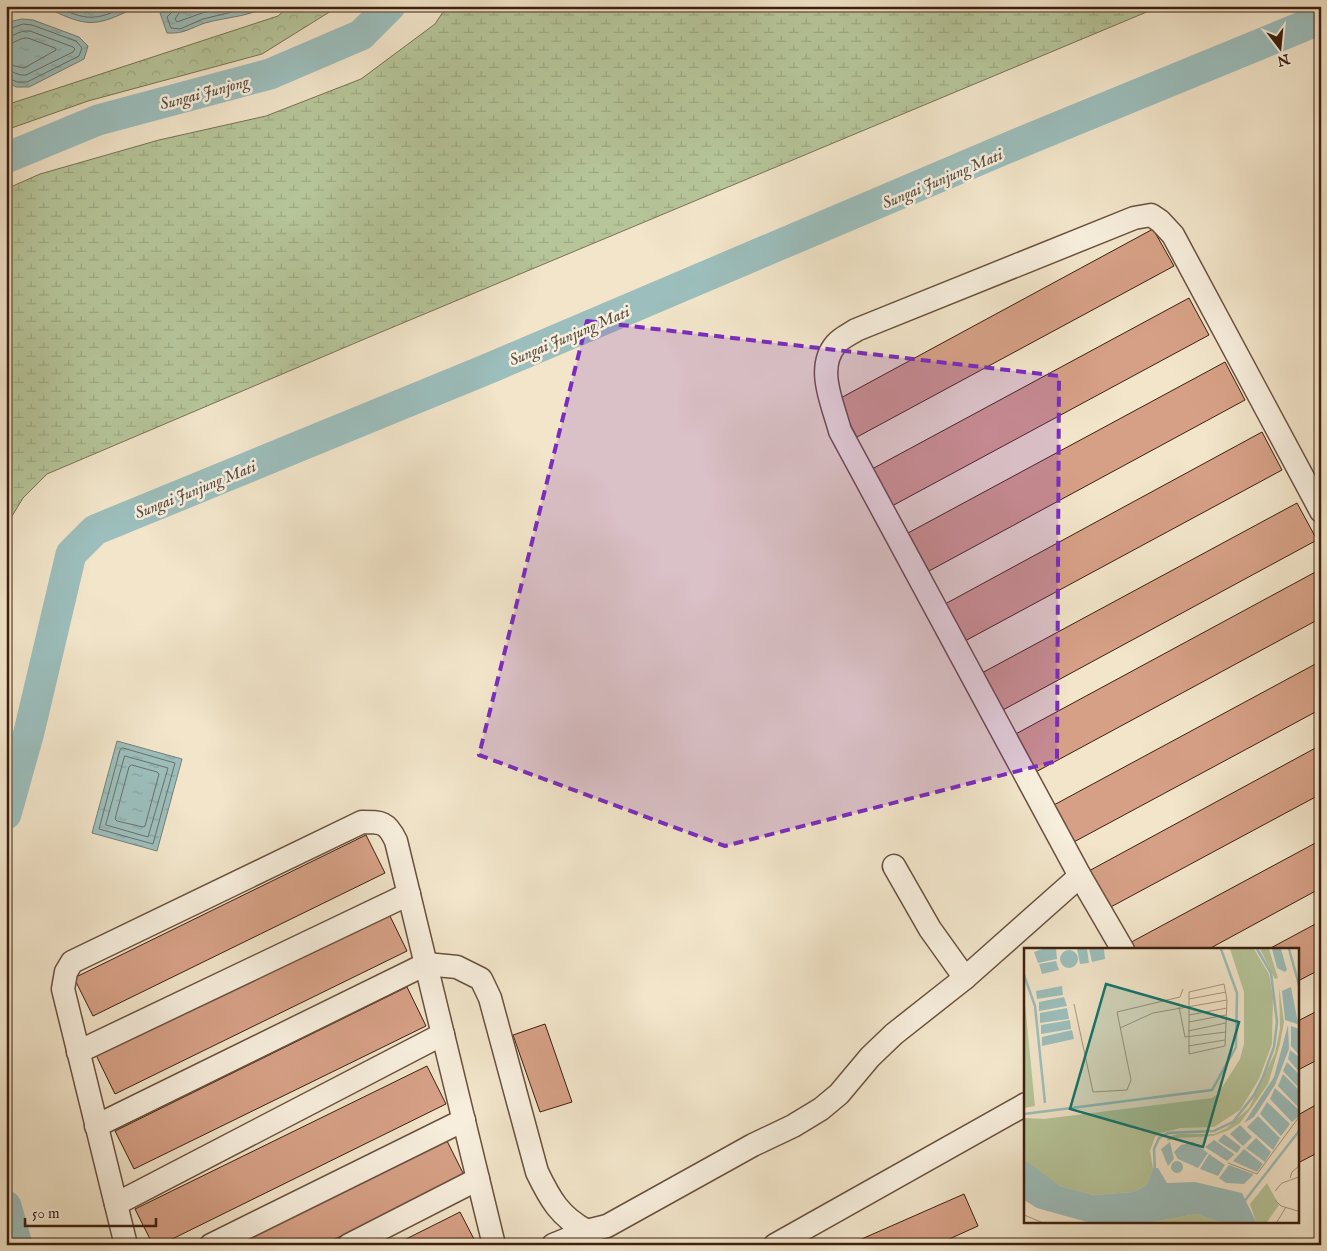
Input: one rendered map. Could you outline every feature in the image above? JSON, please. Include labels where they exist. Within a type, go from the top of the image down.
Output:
[{"type":"lane","points":[[1121,948],[1080,876],[840,430],[826,378],[828,358],[837,343],[856,330],[1134,218],[1151,215],[1160,221],[1173,235],[1321,512]]},
{"type":"lane","points":[[126,1245],[63,989],[66,972],[72,962],[362,822],[378,822],[390,829],[396,841],[494,1245]]},
{"type":"lane","points":[[894,866],[930,929],[965,978]]},
{"type":"lane","points":[[553,1245],[587,1231],[607,1226],[821,1110],[839,1094],[870,1057],[894,1034],[965,978],[1080,876]]},
{"type":"lane","points":[[78,1052],[409,894]]},
{"type":"lane","points":[[96,1126],[426,964],[456,967],[481,979],[490,998],[537,1172],[547,1194],[572,1223],[587,1231]]},
{"type":"lane","points":[[116,1204],[443,1034]]},
{"type":"lane","points":[[775,1245],[1024,1105]]},
{"type":"lane","points":[[211,1245],[464,1120]]},
{"type":"lane","points":[[349,1245],[478,1179]]},
{"type":"highlighted area","points":[[587,321],[1059,376],[1057,761],[725,846],[479,755]]},
{"type":"green space","points":[[290,6],[339,6],[262,54],[88,101],[6,130],[6,105],[278,16]]},
{"type":"green space","points":[[447,6],[1161,6],[47,474],[23,498],[6,526],[6,189],[40,174],[159,140],[266,116],[361,79],[435,24]]},
{"type":"water","points":[[43,6],[139,6],[111,18],[91,22],[71,18]]},
{"type":"water","points":[[173,6],[267,6],[245,15],[205,23],[183,32],[167,33],[160,13]]},
{"type":"water","points":[[22,19],[33,20],[79,37],[88,46],[84,59],[29,87],[16,87],[6,81],[6,27],[13,21]]},
{"type":"water","points":[[117,741],[182,759],[157,851],[92,833]]},
{"type":"building","points":[[1153,229],[1174,266],[857,437],[837,400]]},
{"type":"building","points":[[1189,298],[1209,335],[892,506],[872,469]]},
{"type":"building","points":[[1225,362],[1245,400],[929,571],[908,533]]},
{"type":"building","points":[[1262,432],[1282,470],[965,641],[945,604]]},
{"type":"building","points":[[1297,503],[1317,540],[1001,711],[980,674]]},
{"type":"building","points":[[1321,569],[1321,618],[1032,774],[1012,736]]},
{"type":"building","points":[[1321,661],[1321,709],[1072,843],[1052,806]]},
{"type":"building","points":[[1321,745],[1321,794],[1107,909],[1087,872]]},
{"type":"building","points":[[366,835],[385,873],[93,1016],[74,978]]},
{"type":"building","points":[[1321,840],[1321,888],[1211,948],[1126,948],[1124,946]]},
{"type":"building","points":[[388,912],[407,951],[115,1094],[96,1055]]},
{"type":"building","points":[[1321,921],[1321,969],[1300,980],[1300,948],[1271,948]]},
{"type":"building","points":[[407,987],[426,1026],[134,1169],[115,1131]]},
{"type":"building","points":[[1321,1009],[1321,1058],[1300,1069],[1300,1020]]},
{"type":"building","points":[[545,1024],[572,1102],[540,1112],[513,1035]]},
{"type":"building","points":[[427,1066],[446,1104],[160,1245],[153,1245],[135,1209]]},
{"type":"building","points":[[1321,1102],[1321,1151],[1300,1162],[1300,1114]]},
{"type":"building","points":[[445,1137],[464,1175],[323,1245],[225,1245]]},
{"type":"building","points":[[964,1194],[978,1226],[936,1245],[848,1245]]},
{"type":"building","points":[[460,1212],[477,1245],[394,1245]]},
{"type":"waterway","name":"Sungai Junjong","points":[[6,158],[98,120],[270,74],[361,35],[390,6]]},
{"type":"waterway","name":"Sungai Junjung Mati","points":[[6,814],[29,732],[71,554],[95,530],[485,370],[1012,146],[1321,19]]},
{"type":"waterway","name":"Sungai Junjung Mati","points":[[6,1206],[17,1245]]}]
